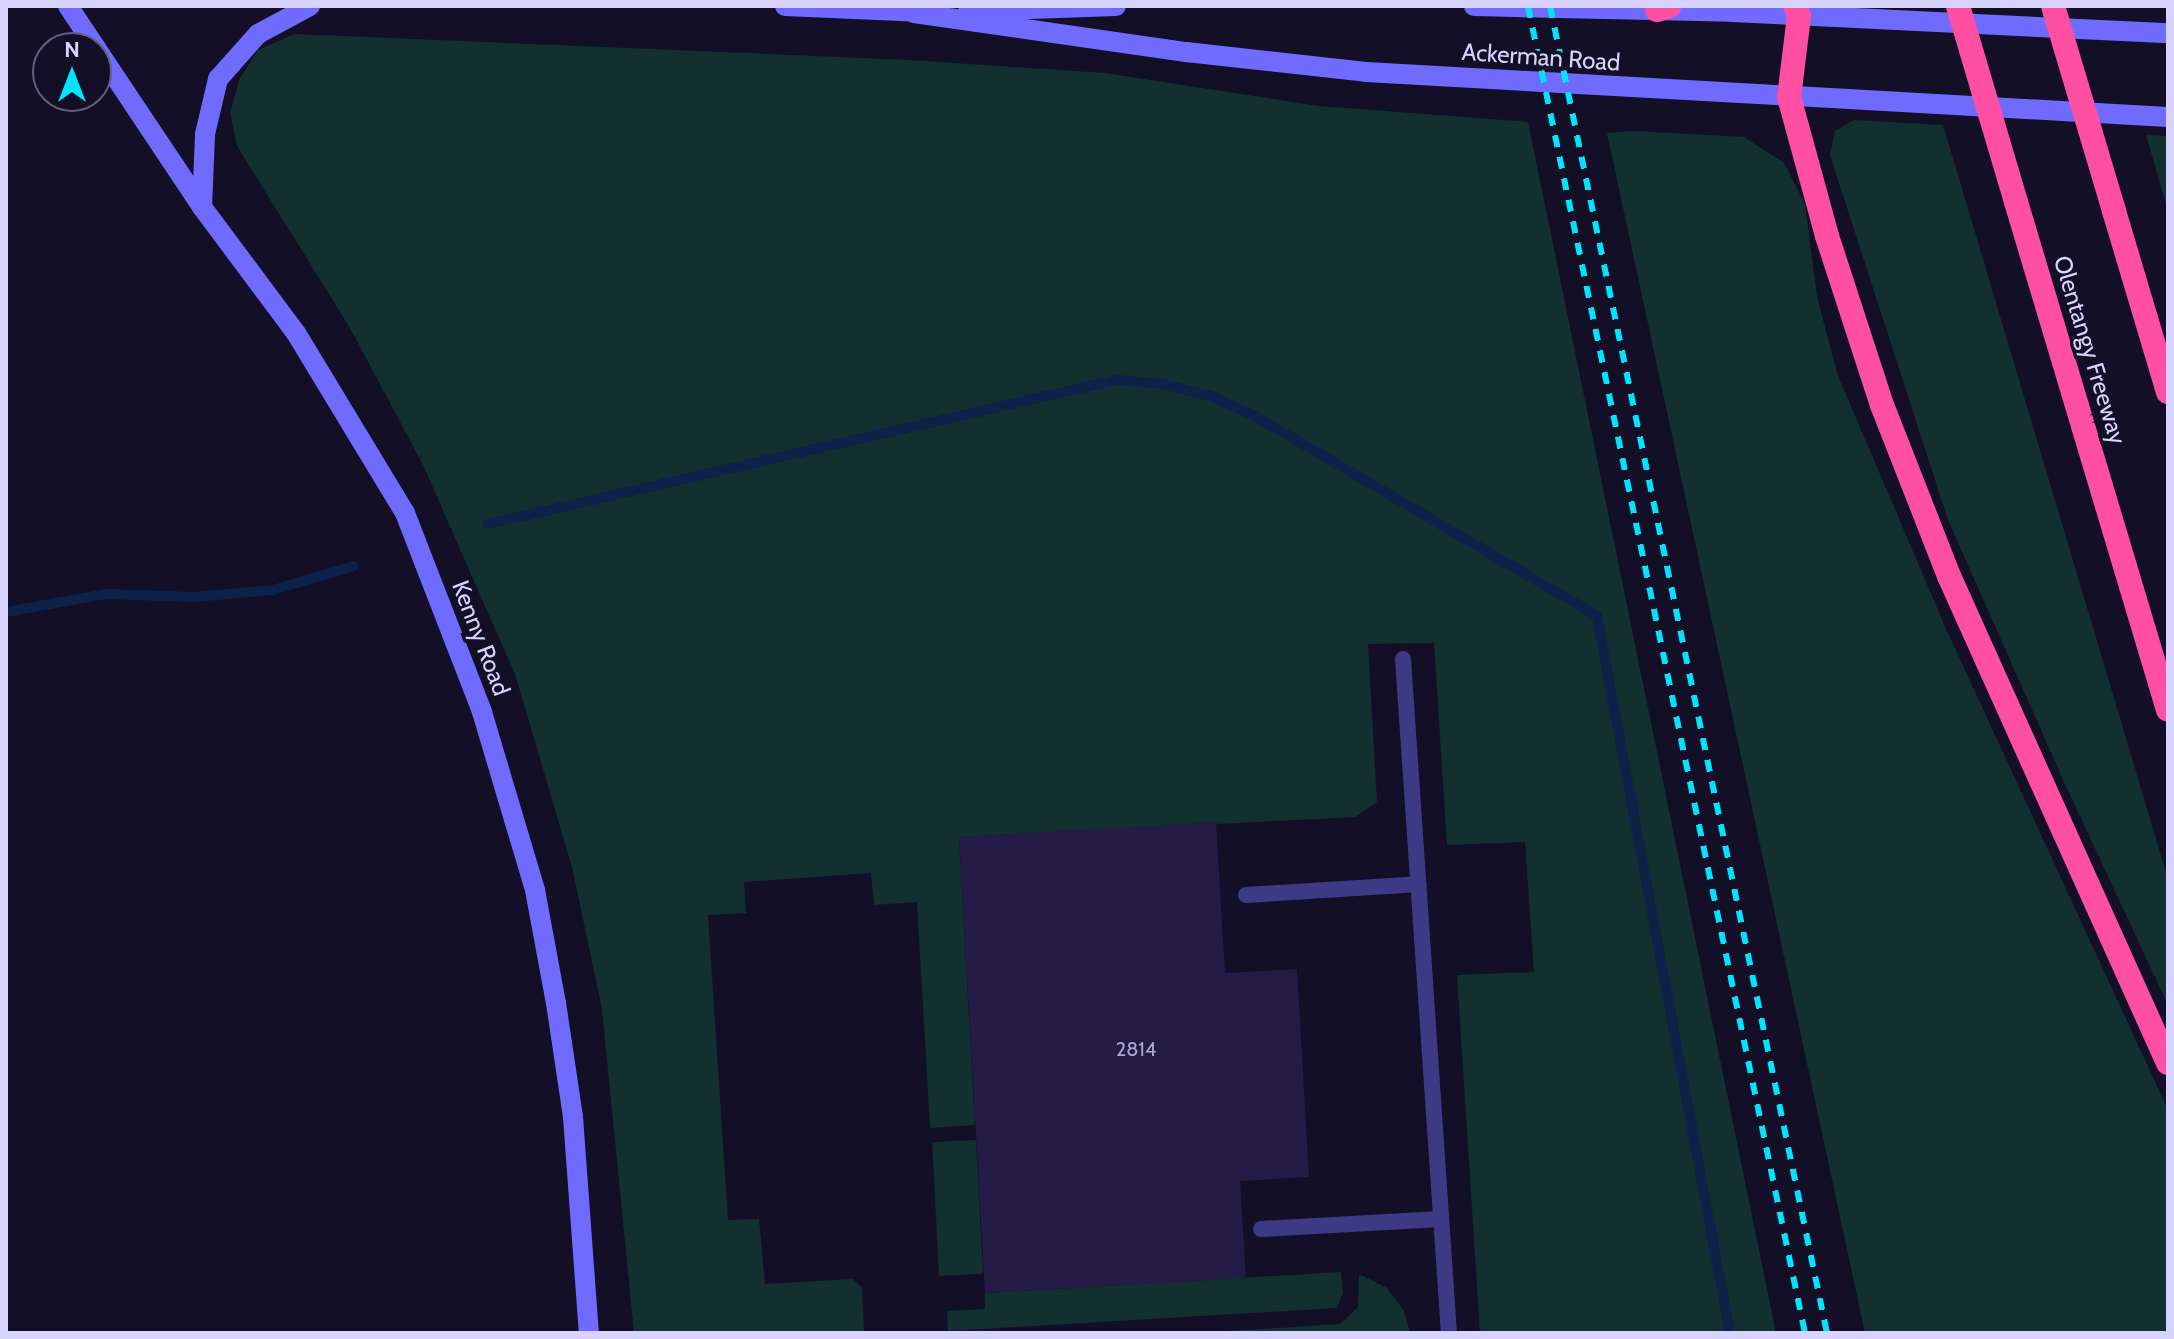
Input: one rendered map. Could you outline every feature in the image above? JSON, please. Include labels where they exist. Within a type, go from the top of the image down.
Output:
[{"type":"highway","name":"Olentangy Freeway","points":[[1958,6],[2168,710]]},
{"type":"highway","points":[[2053,6],[2168,392]]},
{"type":"highway","points":[[1797,11],[1789,97],[1827,236],[1882,405],[1920,506],[2046,797],[2168,1063]]},
{"type":"main road","name":"Kenny Road","points":[[68,6],[85,32]]},
{"type":"main road","points":[[202,207],[205,134],[218,79],[258,34],[310,6]]},
{"type":"main road","name":"Ackerman Road","points":[[785,6],[914,13],[1186,52],[1366,72],[2168,117]]},
{"type":"main road","name":"Ackerman Road","points":[[914,13],[1116,6]]},
{"type":"main road","name":"Ackerman Road","points":[[1474,6],[1797,11],[2168,33]]},
{"type":"main road","name":"Kenny Road","points":[[112,72],[202,207],[296,333],[405,513],[482,712],[535,890],[556,1003],[573,1117],[589,1333]]},
{"type":"lane","points":[[1403,659],[1449,1333]]},
{"type":"lane","points":[[1246,895],[1419,884]]},
{"type":"lane","points":[[1261,1229],[1441,1219]]},
{"type":"green space","points":[[295,34],[909,60],[1105,73],[1319,106],[1528,122],[1776,1333],[1480,1333],[1457,975],[1534,972],[1525,842],[1447,845],[1434,643],[1368,644],[1377,802],[1355,817],[959,837],[975,1125],[930,1128],[917,902],[874,905],[871,873],[744,882],[746,913],[708,915],[728,1220],[759,1219],[765,1284],[853,1279],[862,1288],[864,1333],[634,1333],[602,1009],[572,867],[515,674],[423,465],[350,328],[237,146],[230,112],[240,78],[258,50]]},
{"type":"green space","points":[[1854,120],[1943,125],[2168,879],[2168,1005],[2064,782],[1948,520],[1830,155],[1835,131]]},
{"type":"green space","points":[[1635,131],[1744,137],[1784,163],[1805,204],[1817,297],[1838,376],[1947,631],[2168,1110],[2168,1333],[1865,1333],[1607,133]]},
{"type":"green space","points":[[2146,135],[2168,136],[2168,211]]},
{"type":"green space","points":[[976,1140],[983,1274],[939,1276],[932,1142]]},
{"type":"green space","points":[[1341,1272],[1343,1293],[1337,1308],[948,1331],[947,1311],[985,1309],[985,1293]]},
{"type":"green space","points":[[1359,1274],[1387,1288],[1404,1311],[1410,1333],[1196,1333],[1340,1324],[1358,1307]]},
{"type":"building","points":[[1216,822],[1225,973],[1297,969],[1309,1177],[1240,1181],[1246,1278],[985,1293],[959,837]]},
{"type":"waterway","points":[[488,524],[1116,380],[1163,384],[1211,396],[1255,416],[1597,616],[1730,1333]]},
{"type":"waterway","points":[[6,612],[106,594],[195,597],[273,590],[354,566]]},
{"type":"railway","points":[[1528,6],[1805,1333]]},
{"type":"railway","points":[[1550,6],[1827,1333]]}]
